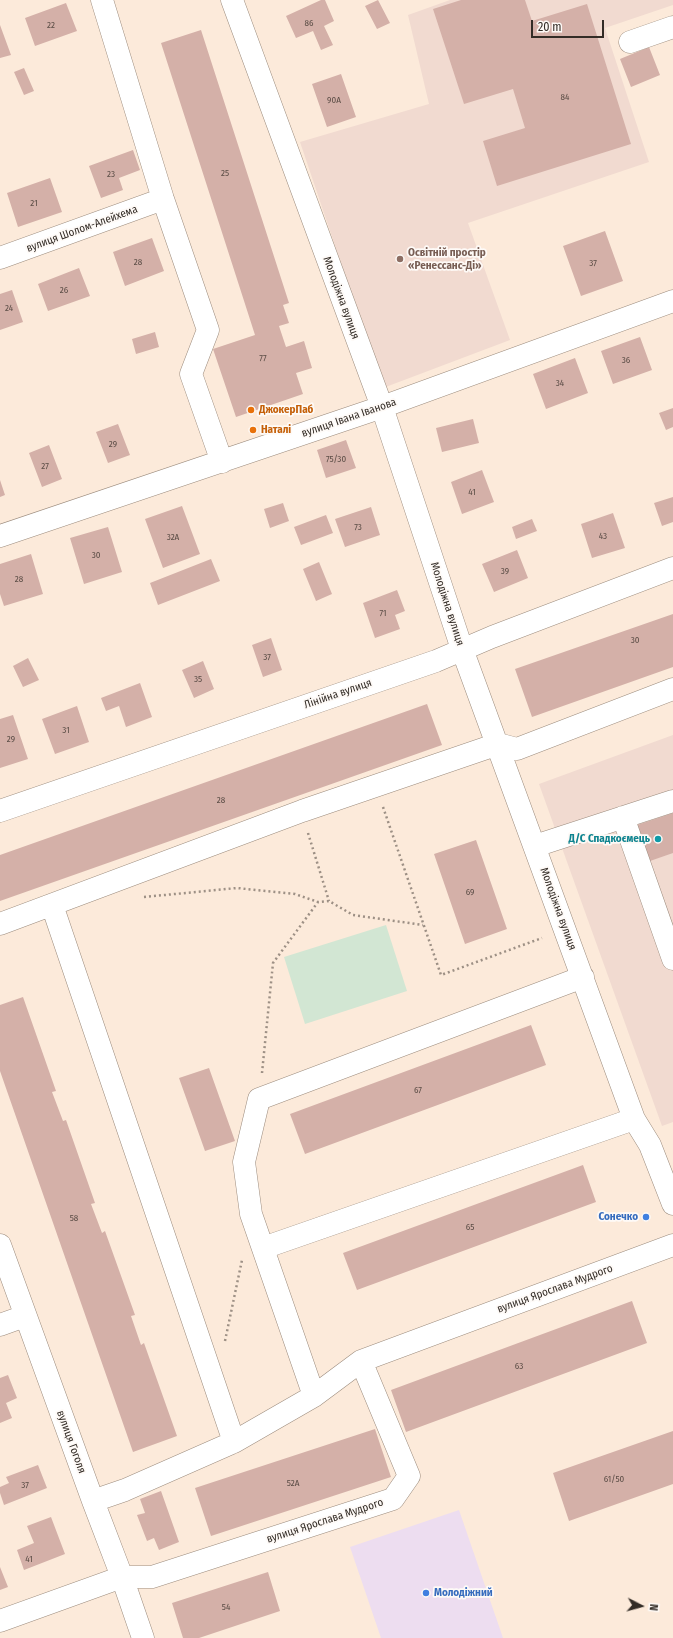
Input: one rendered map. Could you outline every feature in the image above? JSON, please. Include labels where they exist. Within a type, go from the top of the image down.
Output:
[{"type":"street","points":[[102,0],[163,199],[208,330],[191,374],[222,462]]},
{"type":"street","name":"Молодіжна вулиця","points":[[232,0],[382,407],[462,649],[634,1119],[650,1145],[673,1204]]},
{"type":"street","points":[[630,42],[673,26]]},
{"type":"street","name":"вулиця Шолом-Алейхема","points":[[0,258],[163,199]]},
{"type":"street","name":"вулиця Івана Іванова","points":[[0,536],[382,407],[673,301]]},
{"type":"street","name":"Лінійна вулиця","points":[[0,811],[436,661],[462,649],[673,568]]},
{"type":"street","points":[[0,924],[302,811],[498,744],[517,749],[673,689]]},
{"type":"street","points":[[535,846],[673,801]]},
{"type":"street","points":[[623,817],[673,959]]},
{"type":"street","points":[[52,905],[234,1442]]},
{"type":"street","points":[[314,1396],[251,1214],[244,1162],[260,1100],[583,977]]},
{"type":"street","points":[[263,1248],[634,1119]]},
{"type":"street","name":"вулиця Гоголя","points":[[0,1245],[144,1638]]},
{"type":"street","name":"вулиця Ярослава Мудрого","points":[[0,1621],[122,1577],[152,1577],[393,1499],[409,1476],[361,1361],[673,1245]]},
{"type":"street","points":[[0,1325],[25,1316]]},
{"type":"street","points":[[93,1501],[125,1490],[234,1442],[314,1396],[361,1361]]},
{"type":"path","points":[[375,786],[441,975],[565,929]]},
{"type":"path","points":[[302,811],[329,901]]},
{"type":"path","points":[[137,898],[237,888],[295,894],[318,902],[329,901],[353,915],[423,925]]},
{"type":"path","points":[[260,1100],[273,963],[318,902]]},
{"type":"path","points":[[225,1343],[242,1260]]},
{"type":"shaded area","points":[[450,0],[673,0],[673,5],[605,28],[649,162],[468,223],[510,340],[383,388],[300,142],[429,104],[408,15]]},
{"type":"shaded area","points":[[673,735],[673,1122],[662,1126],[539,784]]},
{"type":"shaded area","name":"Молодіжний","points":[[459,1510],[503,1638],[381,1638],[350,1547]]},
{"type":"green space","points":[[386,925],[407,991],[305,1024],[284,957]]},
{"type":"building","points":[[321,0],[325,0],[334,21],[324,26],[333,45],[321,50],[313,31],[296,38],[286,16]]},
{"type":"building","points":[[378,0],[390,23],[377,29],[365,6]]},
{"type":"building","points":[[461,0],[525,0],[532,21],[587,4],[631,144],[497,186],[483,141],[525,128],[513,89],[464,104],[433,9]]},
{"type":"building","points":[[66,3],[77,31],[35,46],[25,18]]},
{"type":"building","points":[[0,25],[11,55],[0,58]]},
{"type":"building","points":[[201,30],[289,303],[283,305],[289,323],[279,326],[286,347],[304,341],[312,368],[296,373],[303,394],[236,417],[213,349],[255,335],[161,43]]},
{"type":"building","points":[[649,47],[660,75],[631,87],[620,59]]},
{"type":"building","points":[[24,68],[34,91],[24,95],[14,72]]},
{"type":"building","points":[[341,74],[356,117],[327,127],[312,84]]},
{"type":"building","points":[[133,150],[140,170],[119,178],[123,190],[101,198],[89,166]]},
{"type":"building","points":[[50,178],[62,212],[18,227],[7,193]]},
{"type":"building","points":[[605,231],[623,281],[581,296],[563,246]]},
{"type":"building","points":[[152,238],[164,271],[125,286],[113,252]]},
{"type":"building","points":[[79,268],[90,296],[48,311],[38,284]]},
{"type":"building","points":[[12,290],[23,322],[0,330],[0,294]]},
{"type":"building","points":[[155,332],[159,347],[136,354],[132,339]]},
{"type":"building","points":[[640,337],[652,370],[613,384],[601,351]]},
{"type":"building","points":[[575,358],[588,393],[546,409],[533,374]]},
{"type":"building","points":[[673,408],[673,427],[666,430],[659,413]]},
{"type":"building","points":[[473,419],[479,443],[442,452],[436,428]]},
{"type":"building","points":[[118,424],[130,455],[108,463],[96,432]]},
{"type":"building","points":[[346,440],[356,468],[326,478],[317,450]]},
{"type":"building","points":[[49,445],[62,479],[42,487],[29,453]]},
{"type":"building","points":[[482,470],[494,502],[462,514],[451,482]]},
{"type":"building","points":[[0,480],[5,495],[0,497]]},
{"type":"building","points":[[673,497],[673,522],[662,526],[654,503]]},
{"type":"building","points":[[283,503],[289,521],[270,528],[264,509]]},
{"type":"building","points":[[182,506],[200,554],[163,568],[145,519]]},
{"type":"building","points":[[371,507],[380,535],[345,547],[335,519]]},
{"type":"building","points":[[613,513],[625,548],[592,558],[581,524]]},
{"type":"building","points":[[326,515],[333,533],[301,545],[294,527]]},
{"type":"building","points":[[532,519],[537,531],[516,539],[512,527]]},
{"type":"building","points":[[108,527],[122,572],[84,584],[70,538]]},
{"type":"building","points":[[517,550],[528,578],[494,592],[482,564]]},
{"type":"building","points":[[31,554],[43,594],[4,606],[0,594],[0,564]]},
{"type":"building","points":[[211,559],[220,581],[158,605],[150,583]]},
{"type":"building","points":[[319,562],[332,594],[316,601],[303,569]]},
{"type":"building","points":[[397,590],[405,611],[395,615],[400,629],[375,638],[363,603]]},
{"type":"building","points":[[673,614],[673,667],[532,717],[515,669]]},
{"type":"building","points":[[271,638],[282,670],[263,677],[252,645]]},
{"type":"building","points":[[28,658],[39,680],[23,687],[13,666]]},
{"type":"building","points":[[203,661],[214,689],[194,698],[182,670]]},
{"type":"building","points":[[140,683],[152,717],[126,727],[119,706],[106,711],[101,698]]},
{"type":"building","points":[[427,704],[442,745],[0,901],[0,855]]},
{"type":"building","points":[[77,706],[89,742],[55,754],[42,719]]},
{"type":"building","points":[[13,715],[28,759],[0,768],[0,719]]},
{"type":"building","name":"Д/С Спадкоємець","points":[[673,813],[673,853],[650,861],[637,825]]},
{"type":"building","points":[[476,840],[507,929],[465,944],[434,854]]},
{"type":"building","points":[[23,997],[56,1091],[52,1092],[63,1121],[66,1120],[95,1203],[91,1204],[102,1233],[105,1231],[135,1315],[131,1316],[141,1345],[144,1343],[177,1436],[133,1452],[0,1071],[0,1005]]},
{"type":"building","points":[[531,1025],[546,1065],[305,1154],[290,1114]]},
{"type":"building","points":[[209,1068],[235,1141],[205,1151],[179,1078]]},
{"type":"building","points":[[583,1165],[596,1202],[357,1290],[343,1253]]},
{"type":"building","points":[[632,1301],[647,1343],[406,1432],[391,1390]]},
{"type":"building","points":[[8,1375],[17,1398],[6,1403],[12,1418],[0,1423],[0,1378]]},
{"type":"building","points":[[375,1429],[391,1477],[211,1536],[195,1488]]},
{"type":"building","points":[[673,1431],[673,1484],[569,1521],[553,1473]]},
{"type":"building","points":[[38,1465],[47,1488],[4,1505],[0,1493],[0,1487],[9,1483],[6,1477]]},
{"type":"building","points":[[161,1491],[179,1542],[159,1550],[154,1538],[147,1541],[137,1515],[145,1513],[140,1499]]},
{"type":"building","points":[[51,1517],[65,1554],[24,1570],[17,1550],[34,1543],[27,1526]]},
{"type":"building","points":[[0,1567],[8,1587],[0,1590]]},
{"type":"building","points":[[268,1572],[280,1611],[199,1638],[183,1638],[172,1603]]},
{"type":"place","name":"Освітній простір «Ренессанс-Ді»","points":[[400,259]]},
{"type":"place","name":"ДжокерПаб","points":[[251,410]]},
{"type":"place","name":"Наталі","points":[[253,430]]},
{"type":"place","name":"Д/С Спадкоємець","points":[[658,839]]},
{"type":"place","name":"Сонечко","points":[[646,1217]]},
{"type":"place","name":"Молодіжний","points":[[426,1593]]}]
